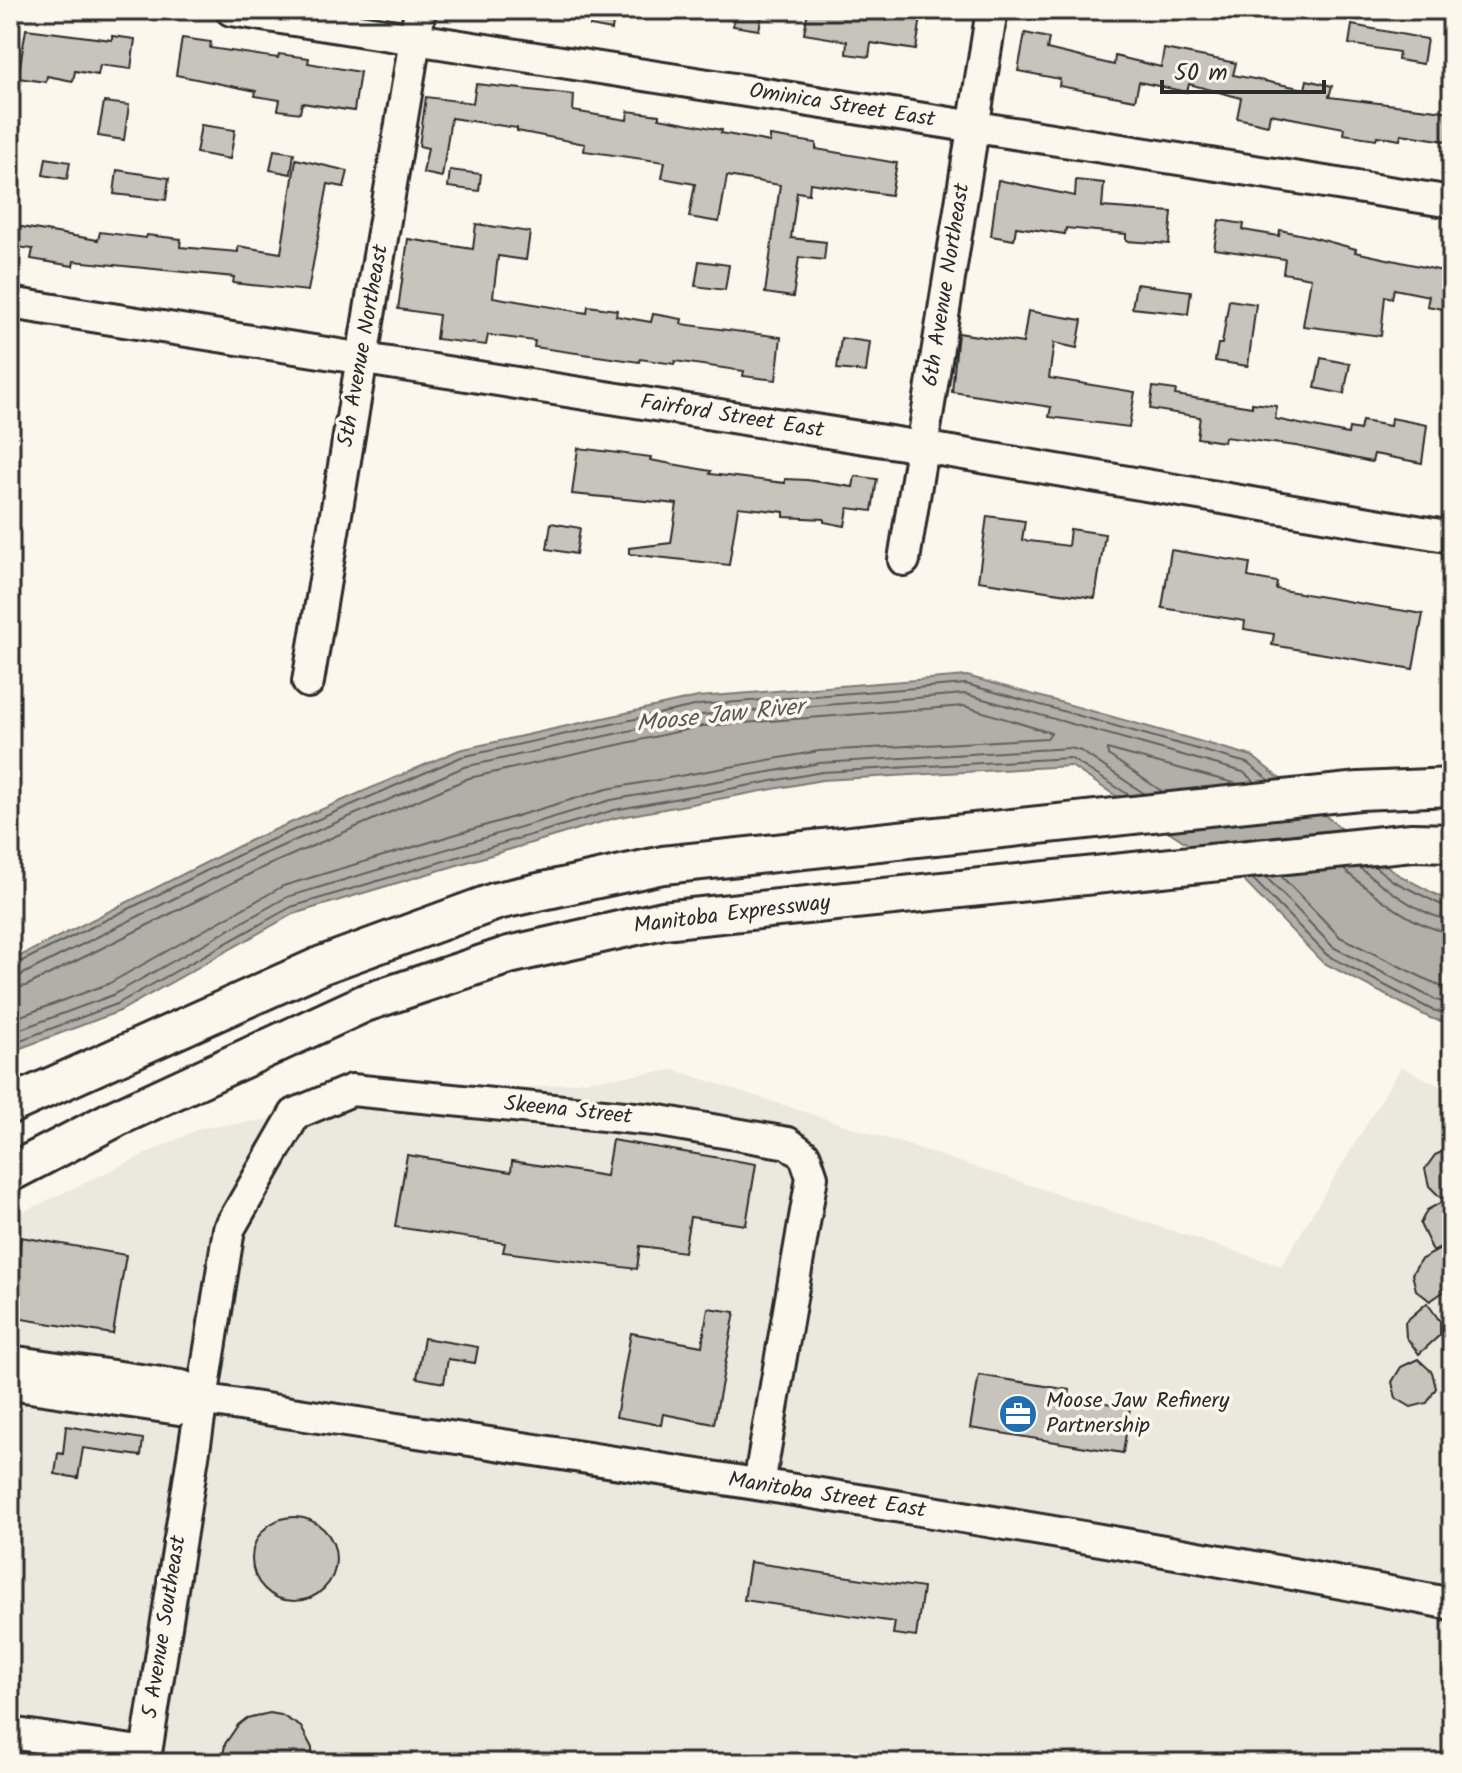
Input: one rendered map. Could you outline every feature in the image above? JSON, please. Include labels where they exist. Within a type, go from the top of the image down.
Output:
[{"type":"main road","points":[[10,1105],[322,965],[497,901],[663,865],[1359,791],[1452,787]]},
{"type":"main road","name":"Manitoba Expressway","points":[[10,1173],[116,1118],[365,1003],[509,955],[663,920],[1412,842],[1452,843]]},
{"type":"street","name":"Ominica Street East","points":[[231,10],[417,24],[972,126],[1452,202]]},
{"type":"street","name":"6th Avenue Northeast","points":[[904,560],[992,10]]},
{"type":"street","name":"5th Avenue Northeast","points":[[308,682],[417,24]]},
{"type":"street","name":"Fairford Street East","points":[[10,303],[922,447],[1452,537]]},
{"type":"street","name":"Skeena Street","points":[[199,1405],[229,1229],[295,1114],[352,1090],[654,1120],[788,1143],[805,1156],[812,1177],[759,1484]]},
{"type":"street","name":"Manitoba Street East","points":[[10,1361],[182,1386],[199,1405]]},
{"type":"street","name":"Manitoba Street East","points":[[10,1384],[179,1409],[199,1405],[759,1484],[1312,1577],[1452,1604]]},
{"type":"street","name":"5 Avenue Southeast","points":[[10,1733],[146,1753],[199,1405]]},
{"type":"shaded area","name":"Moose Jaw Refinery Partnership","points":[[1401,1067],[1452,1092],[1452,1763],[10,1763],[10,1218],[201,1128],[675,1070],[1281,1266]]},
{"type":"water","name":"Moose Jaw River","points":[[967,676],[1252,756],[1397,874],[1452,903],[1452,1024],[1430,1018],[1322,962],[1246,883],[1071,766],[822,780],[615,818],[293,914],[120,1011],[10,1052],[10,961],[251,840],[459,750],[698,697]]},
{"type":"building","points":[[593,10],[615,10],[612,30],[590,26]]},
{"type":"building","points":[[736,10],[763,10],[759,30],[733,26]]},
{"type":"building","points":[[808,10],[889,20],[891,10],[922,10],[916,50],[871,43],[869,57],[846,54],[847,41],[804,34]]},
{"type":"building","points":[[1352,25],[1427,39],[1423,64],[1398,60],[1399,52],[1349,44]]},
{"type":"building","points":[[26,29],[112,40],[112,36],[135,39],[131,69],[100,65],[98,75],[75,71],[73,81],[47,76],[46,82],[18,78]]},
{"type":"building","points":[[1025,33],[1049,38],[1047,49],[1114,65],[1115,56],[1161,67],[1164,49],[1236,63],[1233,75],[1305,89],[1307,80],[1332,86],[1329,97],[1452,112],[1452,142],[1401,134],[1400,140],[1343,134],[1344,128],[1270,114],[1268,125],[1237,118],[1241,98],[1189,84],[1187,92],[1139,82],[1135,100],[1059,86],[1060,79],[1018,71]]},
{"type":"building","points":[[182,38],[211,42],[210,48],[278,58],[279,54],[309,58],[308,63],[360,72],[354,111],[302,103],[300,113],[278,110],[280,100],[255,96],[256,91],[176,75]]},
{"type":"building","points":[[476,84],[574,95],[573,111],[627,120],[628,111],[659,115],[659,118],[722,130],[721,133],[770,142],[770,136],[816,143],[816,149],[897,163],[891,195],[810,183],[809,194],[797,192],[791,238],[826,242],[824,260],[799,257],[793,297],[765,293],[780,185],[727,176],[719,222],[689,217],[695,184],[662,178],[665,162],[584,151],[585,144],[517,131],[517,128],[451,118],[442,177],[423,173],[428,148],[419,146],[426,97],[473,103]]},
{"type":"building","points":[[104,102],[129,105],[124,140],[98,136]]},
{"type":"building","points":[[201,125],[235,130],[230,159],[196,153]]},
{"type":"building","points":[[274,150],[294,153],[291,174],[270,170]]},
{"type":"building","points":[[46,158],[70,162],[67,179],[43,175]]},
{"type":"building","points":[[296,159],[348,171],[344,187],[328,184],[308,291],[233,283],[234,277],[74,261],[73,266],[31,259],[33,249],[10,246],[10,225],[98,240],[100,232],[146,238],[147,235],[181,239],[180,247],[238,252],[238,246],[281,253]]},
{"type":"building","points":[[117,170],[169,178],[166,200],[114,194]]},
{"type":"building","points":[[450,170],[481,174],[479,191],[448,187]]},
{"type":"building","points":[[998,180],[1075,196],[1076,180],[1104,183],[1102,207],[1172,212],[1169,244],[1126,241],[1126,234],[1066,228],[1065,234],[1016,227],[1014,240],[991,236]]},
{"type":"building","points":[[1219,220],[1244,224],[1243,230],[1279,236],[1280,230],[1356,249],[1355,252],[1452,273],[1448,310],[1427,306],[1429,296],[1394,289],[1392,298],[1385,296],[1381,336],[1303,326],[1311,278],[1283,273],[1285,259],[1214,249]]},
{"type":"building","points":[[476,224],[530,232],[526,260],[498,256],[493,297],[587,313],[588,306],[617,310],[616,316],[651,322],[653,314],[682,319],[681,324],[781,337],[776,380],[743,376],[744,371],[675,361],[674,364],[640,359],[639,362],[534,347],[535,341],[488,335],[486,345],[436,339],[439,315],[398,309],[408,239],[473,249]]},
{"type":"building","points":[[699,261],[729,265],[725,290],[695,286]]},
{"type":"building","points":[[1136,284],[1191,291],[1188,314],[1132,308]]},
{"type":"building","points":[[1229,300],[1256,304],[1248,366],[1215,361],[1218,344],[1222,344]]},
{"type":"building","points":[[1028,311],[1082,320],[1077,348],[1054,343],[1049,378],[1135,392],[1129,427],[1049,417],[1051,407],[952,392],[958,333],[1023,343]]},
{"type":"building","points":[[841,338],[870,342],[866,372],[837,369]]},
{"type":"building","points":[[1321,358],[1350,364],[1344,394],[1315,388]]},
{"type":"building","points":[[1153,387],[1176,390],[1175,395],[1252,407],[1252,403],[1277,406],[1275,419],[1348,434],[1349,428],[1360,430],[1362,421],[1390,426],[1391,418],[1427,425],[1422,463],[1374,454],[1372,462],[1296,446],[1225,437],[1224,442],[1197,438],[1200,417],[1150,409]]},
{"type":"building","points":[[578,448],[651,457],[650,460],[711,471],[710,474],[785,483],[785,479],[807,480],[853,487],[855,476],[877,479],[872,511],[848,508],[845,526],[824,522],[824,519],[784,517],[784,512],[738,507],[729,565],[629,554],[629,548],[671,543],[677,504],[572,494]]},
{"type":"building","points":[[987,516],[1025,521],[1022,540],[1068,546],[1070,529],[1105,534],[1095,598],[978,581]]},
{"type":"building","points":[[551,523],[580,528],[576,554],[547,549]]},
{"type":"building","points":[[1171,550],[1250,563],[1248,577],[1277,582],[1276,589],[1423,614],[1413,669],[1272,645],[1274,634],[1244,629],[1245,621],[1162,608]]},
{"type":"building","points":[[612,1140],[756,1164],[746,1225],[690,1217],[684,1252],[640,1246],[637,1269],[503,1252],[505,1243],[395,1227],[407,1155],[511,1172],[512,1161],[606,1176]]},
{"type":"building","points":[[1452,1147],[1452,1240],[1433,1251],[1420,1224],[1427,1210],[1444,1201],[1429,1186],[1425,1169],[1435,1155]]},
{"type":"building","points":[[21,1237],[126,1255],[113,1334],[10,1317]]},
{"type":"building","points":[[1442,1248],[1452,1268],[1452,1286],[1430,1301],[1416,1290],[1412,1274],[1420,1260]]},
{"type":"building","points":[[1427,1303],[1440,1321],[1440,1335],[1419,1354],[1406,1337],[1405,1322]]},
{"type":"building","points":[[708,1308],[735,1312],[714,1424],[663,1414],[661,1425],[616,1417],[631,1333],[702,1346]]},
{"type":"building","points":[[424,1338],[478,1347],[475,1363],[448,1359],[444,1383],[417,1378]]},
{"type":"building","points":[[1418,1359],[1432,1372],[1436,1388],[1427,1403],[1411,1407],[1396,1398],[1392,1382],[1401,1367]]},
{"type":"building","points":[[979,1375],[1070,1390],[1069,1397],[1130,1407],[1123,1453],[970,1428]]},
{"type":"building","points":[[66,1426],[143,1439],[141,1456],[83,1448],[78,1478],[55,1474],[58,1453],[63,1454]]},
{"type":"building","points":[[294,1517],[310,1520],[324,1529],[333,1543],[336,1559],[333,1575],[324,1589],[310,1598],[294,1601],[278,1598],[264,1589],[255,1575],[252,1559],[255,1543],[264,1529],[278,1520]]},
{"type":"building","points":[[750,1562],[923,1588],[916,1637],[893,1634],[895,1622],[744,1600]]},
{"type":"building","points":[[270,1713],[281,1715],[301,1727],[312,1748],[313,1763],[222,1763],[225,1744],[238,1725],[247,1718]]},
{"type":"place","name":"Moose Jaw Refinery Partnership","points":[[1018,1414]]}]
